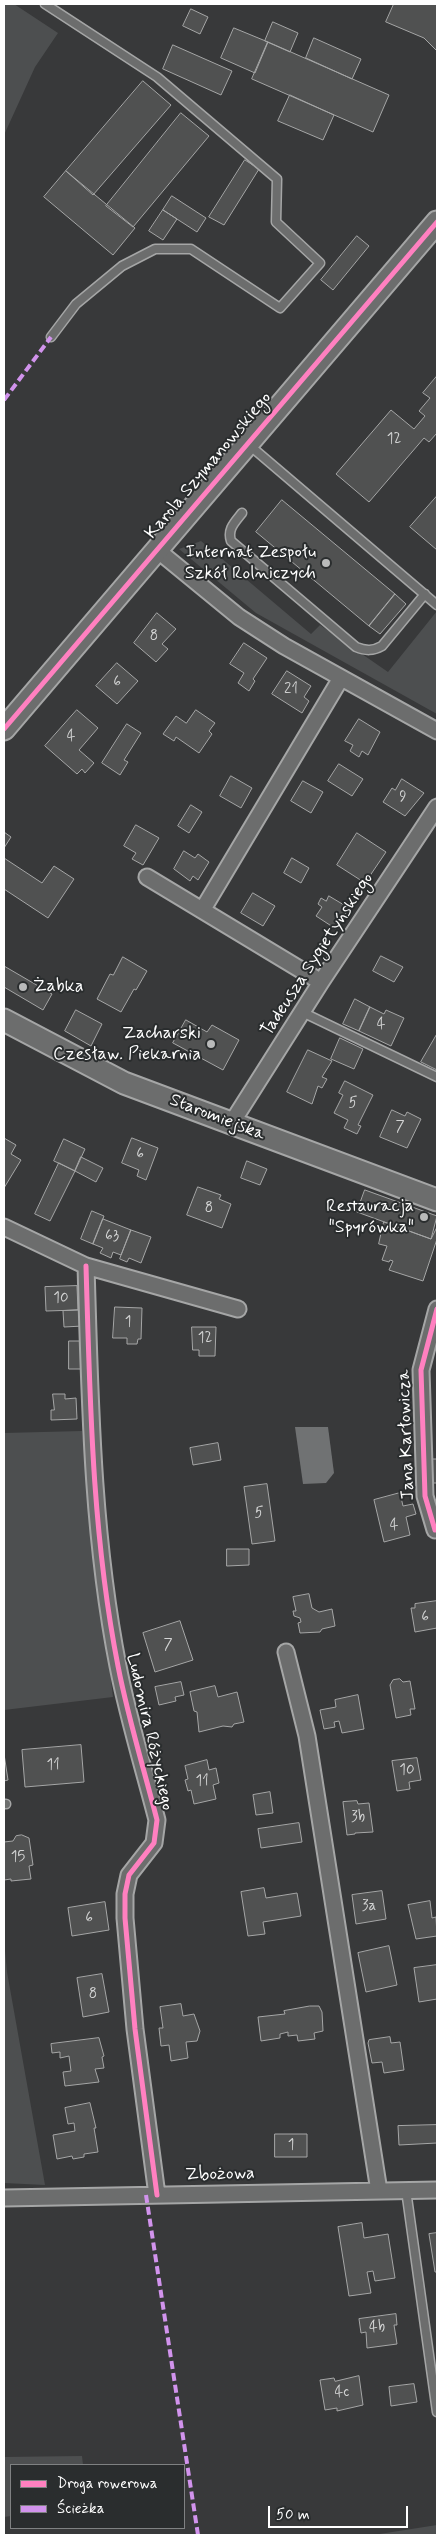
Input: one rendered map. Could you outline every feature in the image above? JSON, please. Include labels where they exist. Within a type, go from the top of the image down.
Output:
[{"type":"street","name":"Karola Szymanowskiego","points":[[4,730],[437,222]]},
{"type":"street","points":[[156,550],[239,616],[284,646],[437,732]]},
{"type":"street","points":[[203,909],[341,678]]},
{"type":"street","name":"Tadeusza Sygietyńskiego","points":[[231,1124],[437,807]]},
{"type":"street","points":[[147,877],[322,982]]},
{"type":"street","name":"Staromiejska","points":[[4,1020],[124,1083],[437,1200]]},
{"type":"street","points":[[4,1226],[86,1266],[238,1309]]},
{"type":"street","name":"Ludomira Różyckiego","points":[[86,1266],[91,1430],[97,1522],[118,1666],[157,1820],[154,1843],[129,1874],[125,1894],[125,1918],[134,2020],[157,2195]]},
{"type":"street","name":"Jana Karłowicza","points":[[435,1530],[425,1496],[421,1370],[437,1309]]},
{"type":"street","points":[[286,1652],[307,1736],[379,2191]]},
{"type":"street","name":"Zbożowa","points":[[4,2198],[437,2190]]},
{"type":"lane","points":[[45,4],[157,77],[277,179],[276,222],[320,263],[280,308],[191,249],[155,248],[122,266],[76,304],[52,337]]},
{"type":"lane","points":[[247,443],[437,604]]},
{"type":"lane","points":[[242,513],[231,527],[229,535],[231,541],[356,647],[364,650],[374,650],[382,646],[425,594]]},
{"type":"lane","points":[[302,1012],[437,1077]]},
{"type":"lane","points":[[406,2190],[437,2412]]},
{"type":"shaded area","points":[[4,4],[14,4],[58,33],[35,67],[4,135]]},
{"type":"shaded area","points":[[201,541],[311,634],[320,625],[388,672],[437,611],[437,714],[256,613],[179,549]]},
{"type":"shaded area","points":[[295,1427],[328,1427],[334,1473],[326,1483],[303,1484]]},
{"type":"shaded area","points":[[82,1431],[113,1697],[4,1710],[4,1433]]},
{"type":"shaded area","points":[[4,1940],[7,1972],[45,2185],[4,2183]]},
{"type":"shaded area","points":[[82,2456],[83,2464],[10,2464],[10,2516],[4,2517],[4,2457]]},
{"type":"shaded area","points":[[437,2525],[437,2535],[373,2535]]},
{"type":"building","points":[[394,4],[437,4],[437,51],[424,38],[386,22]]},
{"type":"building","points":[[191,9],[208,17],[200,34],[183,26]]},
{"type":"building","points":[[273,22],[298,33],[290,52],[265,41]]},
{"type":"building","points":[[234,28],[268,42],[255,73],[221,58]]},
{"type":"building","points":[[314,38],[361,59],[352,79],[306,58]]},
{"type":"building","points":[[268,42],[389,95],[373,132],[252,79]]},
{"type":"building","points":[[173,45],[232,71],[221,95],[163,69]]},
{"type":"building","points":[[143,81],[171,105],[93,195],[66,171]]},
{"type":"building","points":[[290,95],[334,115],[323,140],[278,121]]},
{"type":"building","points":[[181,113],[209,136],[133,227],[106,206]]},
{"type":"building","points":[[245,160],[259,169],[224,225],[209,217]]},
{"type":"building","points":[[66,171],[135,228],[113,255],[44,197]]},
{"type":"building","points":[[172,196],[206,218],[197,232],[163,210]]},
{"type":"building","points":[[163,210],[177,219],[163,240],[149,231]]},
{"type":"building","points":[[357,236],[369,246],[333,290],[321,280]]},
{"type":"building","points":[[437,376],[437,433],[429,442],[424,438],[369,502],[336,474],[391,410],[414,429],[425,416],[419,411],[430,398],[423,393]]},
{"type":"building","points":[[437,496],[437,550],[410,527]]},
{"type":"building","name":"Internat Zespołu Szkół Rolniczych","points":[[282,500],[395,594],[369,626],[256,532]]},
{"type":"building","points":[[395,594],[406,604],[380,634],[369,626]]},
{"type":"building","points":[[157,613],[176,629],[162,644],[168,649],[156,662],[134,643]]},
{"type":"building","points":[[244,643],[267,658],[253,679],[255,681],[249,691],[238,683],[244,673],[230,664]]},
{"type":"building","points":[[117,663],[138,681],[117,704],[96,686]]},
{"type":"building","points":[[287,671],[311,686],[304,697],[309,701],[302,713],[272,694]]},
{"type":"building","points":[[77,710],[98,728],[79,750],[94,763],[85,773],[82,769],[77,774],[45,746]]},
{"type":"building","points":[[196,710],[215,723],[209,731],[212,734],[199,753],[176,737],[174,741],[163,734],[176,716],[186,723]]},
{"type":"building","points":[[359,719],[380,732],[368,755],[362,751],[359,757],[350,751],[353,745],[345,741]]},
{"type":"building","points":[[127,724],[141,733],[124,760],[128,762],[120,775],[102,763]]},
{"type":"building","points":[[339,764],[363,779],[352,796],[328,781]]},
{"type":"building","points":[[231,776],[252,788],[241,808],[220,796]]},
{"type":"building","points":[[402,779],[424,793],[405,816],[383,802],[392,788],[395,790]]},
{"type":"building","points":[[303,781],[323,792],[311,813],[291,801]]},
{"type":"building","points":[[191,805],[202,812],[189,833],[178,826]]},
{"type":"building","points":[[136,825],[159,838],[143,865],[132,859],[136,853],[124,846]]},
{"type":"building","points":[[4,832],[11,837],[4,848]]},
{"type":"building","points":[[357,833],[386,852],[365,883],[337,865]]},
{"type":"building","points":[[184,851],[195,858],[198,854],[209,862],[198,880],[193,876],[190,881],[174,869]]},
{"type":"building","points":[[4,858],[42,883],[54,866],[74,879],[48,918],[4,889]]},
{"type":"building","points":[[292,858],[309,868],[301,883],[284,873]]},
{"type":"building","points":[[253,893],[275,906],[263,926],[241,913]]},
{"type":"building","points":[[329,896],[349,908],[336,929],[316,916],[322,907],[318,904],[321,898],[326,901]]},
{"type":"building","points":[[381,956],[403,967],[394,982],[373,971]]},
{"type":"building","points":[[123,957],[147,971],[121,1012],[97,999],[110,974],[113,975]]},
{"type":"building","points":[[4,966],[52,994],[43,1010],[4,987]]},
{"type":"building","points":[[355,999],[370,1007],[359,1031],[343,1024]]},
{"type":"building","points":[[370,1007],[384,1014],[386,1010],[404,1018],[391,1046],[359,1031]]},
{"type":"building","points":[[76,1010],[102,1024],[91,1046],[65,1031]]},
{"type":"building","points":[[186,1020],[207,1032],[212,1025],[239,1040],[223,1070],[173,1043]]},
{"type":"building","points":[[437,1034],[437,1070],[421,1062]]},
{"type":"building","points":[[340,1038],[363,1049],[354,1069],[331,1059]]},
{"type":"building","points":[[308,1050],[332,1061],[322,1077],[327,1079],[322,1088],[318,1086],[312,1104],[287,1092]]},
{"type":"building","points":[[345,1081],[373,1095],[358,1125],[361,1126],[357,1134],[344,1128],[348,1120],[334,1113],[343,1095],[339,1093]]},
{"type":"building","points":[[392,1110],[405,1116],[407,1112],[421,1119],[407,1148],[380,1137]]},
{"type":"building","points":[[4,1138],[16,1145],[11,1154],[21,1160],[4,1188]]},
{"type":"building","points":[[132,1138],[158,1148],[146,1180],[137,1176],[139,1170],[122,1163]]},
{"type":"building","points":[[64,1139],[85,1149],[75,1171],[54,1161]]},
{"type":"building","points":[[81,1157],[103,1168],[96,1182],[75,1171]]},
{"type":"building","points":[[247,1161],[267,1169],[260,1185],[241,1178]]},
{"type":"building","points":[[59,1163],[75,1171],[50,1221],[35,1214]]},
{"type":"building","points":[[198,1187],[221,1195],[219,1199],[231,1204],[222,1228],[187,1215]]},
{"type":"building","points":[[365,1190],[437,1216],[431,1239],[357,1212]]},
{"type":"building","points":[[92,1211],[104,1216],[93,1244],[81,1239]]},
{"type":"building","points":[[103,1219],[131,1230],[121,1255],[113,1252],[111,1258],[100,1253],[103,1248],[93,1244]]},
{"type":"building","points":[[384,1222],[431,1239],[437,1227],[437,1239],[423,1281],[389,1270],[393,1261],[382,1260],[387,1246],[379,1244]]},
{"type":"building","points":[[131,1230],[151,1237],[141,1263],[129,1258],[127,1262],[120,1259]]},
{"type":"building","points":[[77,1286],[78,1310],[46,1311],[45,1287]]},
{"type":"building","points":[[115,1307],[142,1308],[141,1339],[138,1339],[137,1344],[127,1344],[127,1338],[113,1338]]},
{"type":"building","points":[[82,1310],[83,1326],[64,1327],[63,1311]]},
{"type":"building","points":[[192,1327],[216,1327],[215,1356],[199,1356],[199,1350],[193,1350]]},
{"type":"building","points":[[69,1341],[82,1341],[82,1369],[69,1369]]},
{"type":"building","points":[[53,1394],[65,1394],[65,1399],[76,1398],[77,1419],[51,1420],[51,1410],[54,1410]]},
{"type":"building","points":[[218,1443],[221,1460],[193,1465],[190,1448]]},
{"type":"building","points":[[432,1459],[437,1459],[437,1483],[433,1483]]},
{"type":"building","points":[[267,1484],[275,1541],[252,1544],[244,1487]]},
{"type":"building","points":[[400,1493],[403,1506],[413,1504],[416,1514],[406,1517],[410,1535],[384,1542],[374,1500]]},
{"type":"building","points":[[227,1549],[249,1549],[249,1565],[227,1566]]},
{"type":"building","points":[[309,1594],[312,1608],[319,1612],[332,1609],[335,1626],[322,1629],[320,1632],[300,1633],[298,1623],[301,1622],[300,1618],[294,1616],[293,1611],[296,1611],[293,1597]]},
{"type":"building","points":[[437,1601],[437,1628],[415,1632],[411,1608],[415,1608],[415,1604]]},
{"type":"building","points":[[180,1621],[193,1660],[155,1672],[143,1633]]},
{"type":"building","points":[[400,1679],[403,1682],[410,1681],[415,1709],[410,1709],[411,1715],[396,1718],[390,1685],[393,1680]]},
{"type":"building","points":[[181,1682],[184,1695],[175,1697],[176,1701],[159,1705],[155,1687]]},
{"type":"building","points":[[215,1686],[218,1697],[237,1692],[244,1722],[234,1724],[232,1727],[223,1726],[199,1732],[197,1712],[194,1711],[190,1692]]},
{"type":"building","points":[[358,1695],[364,1729],[342,1733],[339,1721],[334,1722],[335,1727],[324,1729],[320,1710],[336,1707],[335,1700]]},
{"type":"building","points":[[81,1745],[84,1782],[25,1787],[22,1750]]},
{"type":"building","points":[[4,1754],[8,1780],[4,1781]]},
{"type":"building","points":[[417,1758],[421,1780],[409,1782],[410,1789],[397,1791],[392,1761]]},
{"type":"building","points":[[207,1760],[209,1770],[216,1768],[219,1783],[213,1785],[216,1799],[194,1804],[191,1790],[188,1791],[185,1780],[188,1779],[185,1766]]},
{"type":"building","points":[[270,1792],[273,1813],[256,1815],[253,1795]]},
{"type":"building","points":[[357,1801],[358,1804],[369,1803],[373,1832],[347,1835],[343,1802]]},
{"type":"building","points":[[299,1823],[302,1842],[261,1848],[258,1829]]},
{"type":"building","points":[[22,1835],[29,1838],[33,1865],[29,1866],[31,1879],[4,1880],[4,1842],[13,1841],[16,1836]]},
{"type":"building","points":[[264,1888],[266,1898],[297,1893],[301,1916],[263,1922],[265,1934],[248,1936],[241,1892]]},
{"type":"building","points":[[382,1891],[386,1919],[356,1924],[352,1895]]},
{"type":"building","points":[[430,1901],[432,1918],[436,1917],[437,1936],[416,1939],[408,1905]]},
{"type":"building","points":[[105,1902],[109,1930],[72,1936],[68,1908]]},
{"type":"building","points":[[389,1946],[397,1985],[366,1992],[358,1953]]},
{"type":"building","points":[[437,1965],[437,1999],[419,2002],[414,1968]]},
{"type":"building","points":[[102,1974],[109,2012],[83,2017],[77,1978]]},
{"type":"building","points":[[181,2004],[183,2016],[194,2014],[200,2031],[197,2041],[186,2042],[188,2058],[171,2061],[169,2045],[161,2046],[159,2028],[163,2028],[160,2007]]},
{"type":"building","points":[[319,2006],[322,2012],[323,2031],[314,2033],[315,2039],[298,2041],[297,2035],[288,2036],[288,2032],[280,2034],[280,2038],[261,2041],[258,2017],[285,2014],[284,2011]]},
{"type":"building","points":[[390,2037],[391,2043],[400,2042],[404,2070],[384,2073],[382,2062],[372,2063],[368,2043],[369,2040]]},
{"type":"building","points":[[99,2038],[104,2056],[102,2057],[104,2068],[95,2069],[99,2082],[65,2086],[63,2072],[71,2071],[69,2056],[60,2058],[60,2052],[52,2053],[51,2044]]},
{"type":"building","points":[[90,2103],[96,2128],[94,2128],[98,2152],[84,2154],[84,2157],[73,2159],[72,2156],[57,2159],[53,2135],[75,2131],[74,2123],[68,2124],[65,2108]]},
{"type":"building","points":[[437,2125],[437,2143],[399,2145],[398,2126]]},
{"type":"building","points":[[275,2134],[307,2134],[307,2157],[275,2157]]},
{"type":"building","points":[[362,2223],[364,2238],[388,2234],[395,2278],[375,2281],[373,2271],[367,2272],[371,2293],[349,2296],[338,2227]]},
{"type":"building","points":[[437,2233],[437,2272],[435,2272],[429,2234]]},
{"type":"building","points":[[396,2314],[397,2325],[394,2325],[397,2344],[367,2348],[366,2332],[361,2333],[359,2319]]},
{"type":"building","points":[[359,2376],[363,2405],[337,2411],[337,2408],[325,2410],[320,2380],[334,2378],[335,2381]]},
{"type":"building","points":[[414,2384],[417,2402],[391,2406],[389,2387]]},
{"type":"marked path","points":[[4,400],[51,337]]},
{"type":"marked path","points":[[146,2195],[198,2535]]},
{"type":"cycle path","points":[[4,729],[437,222]]},
{"type":"cycle path","points":[[86,1266],[94,1467],[109,1616],[131,1724],[157,1820],[154,1843],[129,1875],[125,1894],[125,1918],[135,2029],[157,2195]]},
{"type":"cycle path","points":[[435,1530],[425,1496],[421,1370],[437,1309]]},
{"type":"place","name":"Internat Zespołu Szkół Rolniczych","points":[[326,563]]},
{"type":"place","name":"Żabka","points":[[23,987]]},
{"type":"place","name":"Zacharski Czesław. Piekarnia","points":[[211,1044]]},
{"type":"place","name":"Restauracja \"Spyrówka\"","points":[[424,1217]]}]
